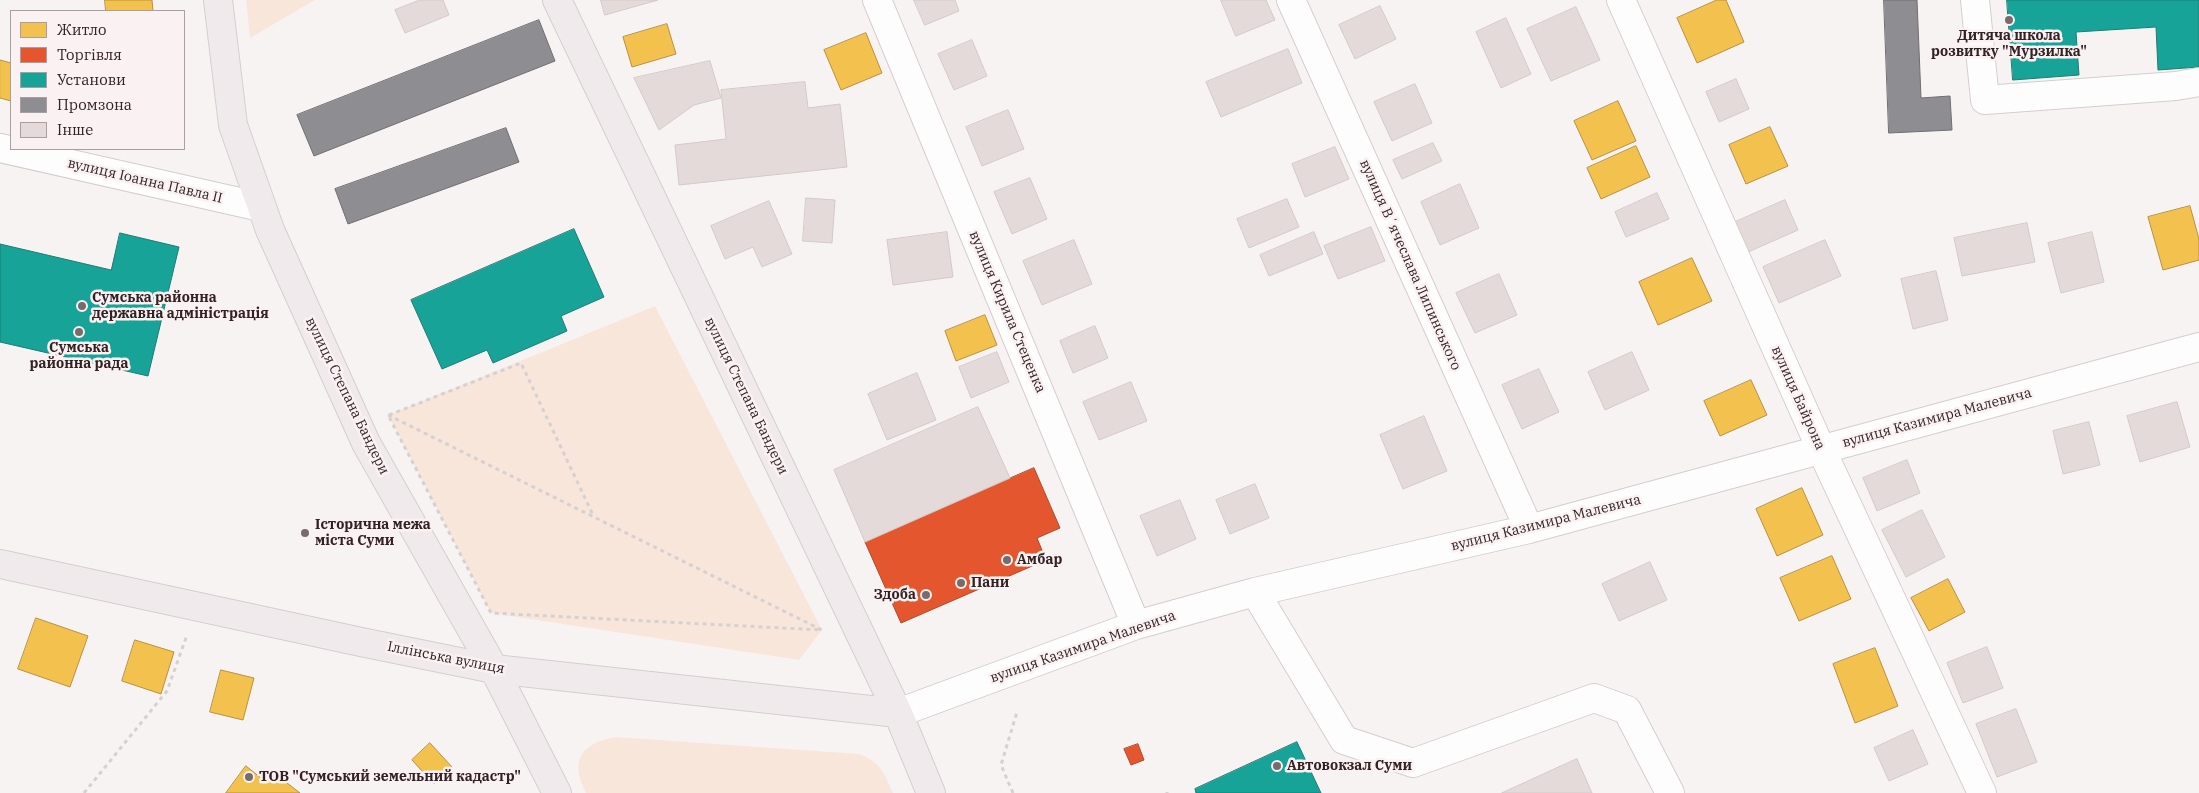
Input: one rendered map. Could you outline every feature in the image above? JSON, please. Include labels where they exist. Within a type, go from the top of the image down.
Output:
[{"type":"main road","name":"вулиця Степана Бандери","points":[[218,0],[233,125],[261,207],[366,443],[494,669],[557,793]]},
{"type":"main road","name":"вулиця Степана Бандери","points":[[557,0],[898,713],[931,793]]},
{"type":"main road","name":"Іллінська вулиця","points":[[0,564],[494,669],[898,713]]},
{"type":"street","name":"вулиця Кирила Стеценка","points":[[877,0],[1136,625]]},
{"type":"street","name":"вулиця Вʼячеслава Липинського","points":[[1291,0],[1530,529]]},
{"type":"street","name":"вулиця Байрона","points":[[1621,0],[1821,449],[1982,793]]},
{"type":"street","points":[[1975,0],[1985,100],[2176,86],[2199,82]]},
{"type":"street","name":"вулиця Іоанна Павла II","points":[[0,148],[261,207]]},
{"type":"street","name":"вулиця Казимира Малевича","points":[[898,713],[1136,625],[1255,592],[1530,529],[2199,347]]},
{"type":"street","points":[[1255,592],[1344,740],[1413,763],[1594,698],[1627,710],[1670,793]]},
{"type":"path","points":[[388,415],[521,363],[594,516]]},
{"type":"path","points":[[388,415],[594,516],[822,630],[491,613],[388,415]]},
{"type":"path","points":[[84,793],[167,691],[196,606]]},
{"type":"path","points":[[1014,793],[1001,765],[1017,712]]},
{"type":"shaded area","points":[[246,0],[315,0],[250,38]]},
{"type":"shaded area","points":[[655,306],[822,630],[799,660],[491,613],[388,415]]},
{"type":"shaded area","points":[[616,737],[859,754],[872,761],[881,769],[893,793],[586,793],[579,771],[579,762],[582,755],[594,744]]},
{"type":"building: Житло","points":[[105,0],[152,0],[153,10],[106,10]]},
{"type":"building: Житло","points":[[1717,0],[1726,0],[1744,42],[1697,63],[1677,18]]},
{"type":"building: Житло","points":[[667,24],[676,54],[632,67],[623,37]]},
{"type":"building: Житло","points":[[866,33],[882,73],[841,90],[824,50]]},
{"type":"building: Житло","points":[[0,60],[10,63],[10,101],[0,98]]},
{"type":"building: Житло","points":[[1618,101],[1636,141],[1592,160],[1574,121]]},
{"type":"building: Житло","points":[[1770,127],[1788,166],[1746,184],[1729,145]]},
{"type":"building: Житло","points":[[1636,146],[1650,177],[1601,199],[1587,168]]},
{"type":"building: Житло","points":[[2190,206],[2199,239],[2199,260],[2163,270],[2148,217]]},
{"type":"building: Житло","points":[[1692,258],[1712,301],[1658,325],[1639,282]]},
{"type":"building: Житло","points":[[985,315],[997,345],[956,361],[945,331]]},
{"type":"building: Житло","points":[[1751,380],[1767,415],[1720,436],[1704,401]]},
{"type":"building: Житло","points":[[1802,488],[1823,535],[1777,556],[1756,509]]},
{"type":"building: Житло","points":[[1832,556],[1851,599],[1799,621],[1780,578]]},
{"type":"building: Житло","points":[[1948,579],[1965,612],[1929,631],[1911,598]]},
{"type":"building: Житло","points":[[36,618],[88,636],[70,687],[18,669]]},
{"type":"building: Житло","points":[[135,640],[174,652],[161,694],[122,681]]},
{"type":"building: Житло","points":[[1875,648],[1898,706],[1855,723],[1833,664]]},
{"type":"building: Житло","points":[[221,670],[254,678],[243,720],[210,712]]},
{"type":"building: Житло","points":[[430,743],[452,767],[434,784],[412,760]]},
{"type":"building: Житло","name":"ТОВ \"Сумський земельний кадастр\"","points":[[246,766],[266,782],[273,772],[300,793],[226,793]]},
{"type":"building: Торгівля","points":[[1034,468],[1060,528],[1037,538],[1046,560],[901,623],[865,542]]},
{"type":"building: Торгівля","points":[[1138,744],[1144,760],[1131,765],[1124,749]]},
{"type":"building: Установи","points":[[2007,0],[2199,0],[2199,67],[2158,70],[2156,27],[2076,32],[2079,75],[2013,80]]},
{"type":"building: Установи","points":[[574,229],[604,297],[561,316],[567,331],[493,363],[487,350],[442,369],[411,300]]},
{"type":"building: Установи","name":"Сумська районна державна адміністрація","points":[[120,233],[179,247],[148,376],[0,342],[0,244],[111,270]]},
{"type":"building: Установи","name":"Автовокзал Суми","points":[[1297,742],[1321,793],[1196,793],[1195,789]]},
{"type":"building: Промзона","points":[[1884,0],[1917,0],[1921,98],[1950,96],[1952,130],[1889,133]]},
{"type":"building: Промзона","points":[[539,20],[555,61],[314,156],[297,115]]},
{"type":"building: Промзона","points":[[506,128],[519,162],[348,224],[335,189]]},
{"type":"building: Інше","points":[[420,0],[443,0],[449,15],[405,33],[395,10]]},
{"type":"building: Інше","points":[[601,0],[658,0],[605,15]]},
{"type":"building: Інше","points":[[914,0],[955,0],[959,11],[925,25]]},
{"type":"building: Інше","points":[[1221,0],[1266,0],[1275,20],[1236,36]]},
{"type":"building: Інше","points":[[1380,6],[1396,39],[1355,59],[1339,25]]},
{"type":"building: Інше","points":[[1576,7],[1600,60],[1551,81],[1527,29]]},
{"type":"building: Інше","points":[[1506,18],[1531,74],[1501,88],[1476,32]]},
{"type":"building: Інше","points":[[972,40],[987,76],[954,90],[938,54]]},
{"type":"building: Інше","points":[[1288,49],[1302,83],[1221,117],[1206,82]]},
{"type":"building: Інше","points":[[710,61],[721,98],[694,105],[659,130],[634,78]]},
{"type":"building: Інше","points":[[1736,79],[1749,109],[1719,122],[1706,92]]},
{"type":"building: Інше","points":[[805,82],[808,108],[840,104],[847,167],[679,185],[675,145],[726,139],[721,90]]},
{"type":"building: Інше","points":[[1415,84],[1432,123],[1392,141],[1374,102]]},
{"type":"building: Інше","points":[[1008,110],[1024,149],[982,166],[966,127]]},
{"type":"building: Інше","points":[[1433,143],[1442,161],[1402,179],[1393,160]]},
{"type":"building: Інше","points":[[1335,147],[1349,179],[1305,197],[1292,164]]},
{"type":"building: Інше","points":[[1030,178],[1047,219],[1012,234],[994,192]]},
{"type":"building: Інше","points":[[1460,184],[1479,228],[1440,245],[1421,202]]},
{"type":"building: Інше","points":[[1657,193],[1669,219],[1626,237],[1615,212]]},
{"type":"building: Інше","points":[[806,198],[835,200],[832,243],[803,241]]},
{"type":"building: Інше","points":[[1287,199],[1299,227],[1249,248],[1237,219]]},
{"type":"building: Інше","points":[[1785,200],[1798,230],[1746,253],[1733,223]]},
{"type":"building: Інше","points":[[769,201],[792,254],[762,267],[753,247],[725,259],[711,226]]},
{"type":"building: Інше","points":[[2027,223],[2035,262],[1962,276],[1954,238]]},
{"type":"building: Інше","points":[[1371,227],[1385,261],[1338,279],[1324,246]]},
{"type":"building: Інше","points":[[947,232],[953,277],[893,285],[887,240]]},
{"type":"building: Інше","points":[[1314,232],[1323,254],[1269,276],[1260,255]]},
{"type":"building: Інше","points":[[2092,232],[2104,282],[2061,293],[2048,243]]},
{"type":"building: Інше","points":[[1074,240],[1092,284],[1042,305],[1023,261]]},
{"type":"building: Інше","points":[[1825,240],[1841,276],[1779,303],[1763,267]]},
{"type":"building: Інше","points":[[1936,271],[1948,320],[1913,329],[1901,279]]},
{"type":"building: Інше","points":[[1499,274],[1517,315],[1475,333],[1456,293]]},
{"type":"building: Інше","points":[[1095,326],[1108,358],[1073,373],[1060,341]]},
{"type":"building: Інше","points":[[997,352],[1009,382],[971,398],[959,367]]},
{"type":"building: Інше","points":[[1632,352],[1649,390],[1605,410],[1588,372]]},
{"type":"building: Інше","points":[[1539,369],[1559,412],[1522,429],[1502,385]]},
{"type":"building: Інше","points":[[917,373],[936,420],[887,440],[868,394]]},
{"type":"building: Інше","points":[[1131,382],[1147,421],[1099,440],[1083,402]]},
{"type":"building: Інше","points":[[2177,402],[2190,447],[2140,462],[2127,416]]},
{"type":"building: Інше","points":[[978,407],[1010,478],[865,542],[834,470]]},
{"type":"building: Інше","points":[[1424,416],[1447,471],[1403,489],[1380,435]]},
{"type":"building: Інше","points":[[2089,422],[2100,465],[2063,474],[2053,431]]},
{"type":"building: Інше","points":[[1907,460],[1920,493],[1877,511],[1863,478]]},
{"type":"building: Інше","points":[[1255,484],[1269,518],[1230,534],[1216,500]]},
{"type":"building: Інше","points":[[1180,500],[1196,539],[1157,556],[1140,516]]},
{"type":"building: Інше","points":[[1922,510],[1945,557],[1906,577],[1882,530]]},
{"type":"building: Інше","points":[[1650,562],[1667,600],[1619,621],[1602,584]]},
{"type":"building: Інше","points":[[1987,647],[2003,688],[1963,703],[1947,663]]},
{"type":"building: Інше","points":[[2016,709],[2037,762],[1997,777],[1976,724]]},
{"type":"building: Інше","points":[[1913,730],[1928,764],[1889,781],[1874,748]]},
{"type":"building: Інше","points":[[1577,759],[1592,793],[1502,793]]},
{"type":"place","name":"Дитяча школа розвитку \"Мурзилка\"","points":[[2009,20]]},
{"type":"place","name":"Сумська районна державна адміністрація","points":[[82,306]]},
{"type":"place","name":"Сумська районна рада","points":[[79,332]]},
{"type":"place","name":"Історична межа міста Суми","points":[[305,533]]},
{"type":"place","name":"Амбар","points":[[1007,560]]},
{"type":"place","name":"Пани","points":[[961,583]]},
{"type":"place","name":"Здоба","points":[[926,595]]},
{"type":"place","name":"Автовокзал Суми","points":[[1277,766]]},
{"type":"place","name":"ТОВ \"Сумський земельний кадастр\"","points":[[249,777]]}]
